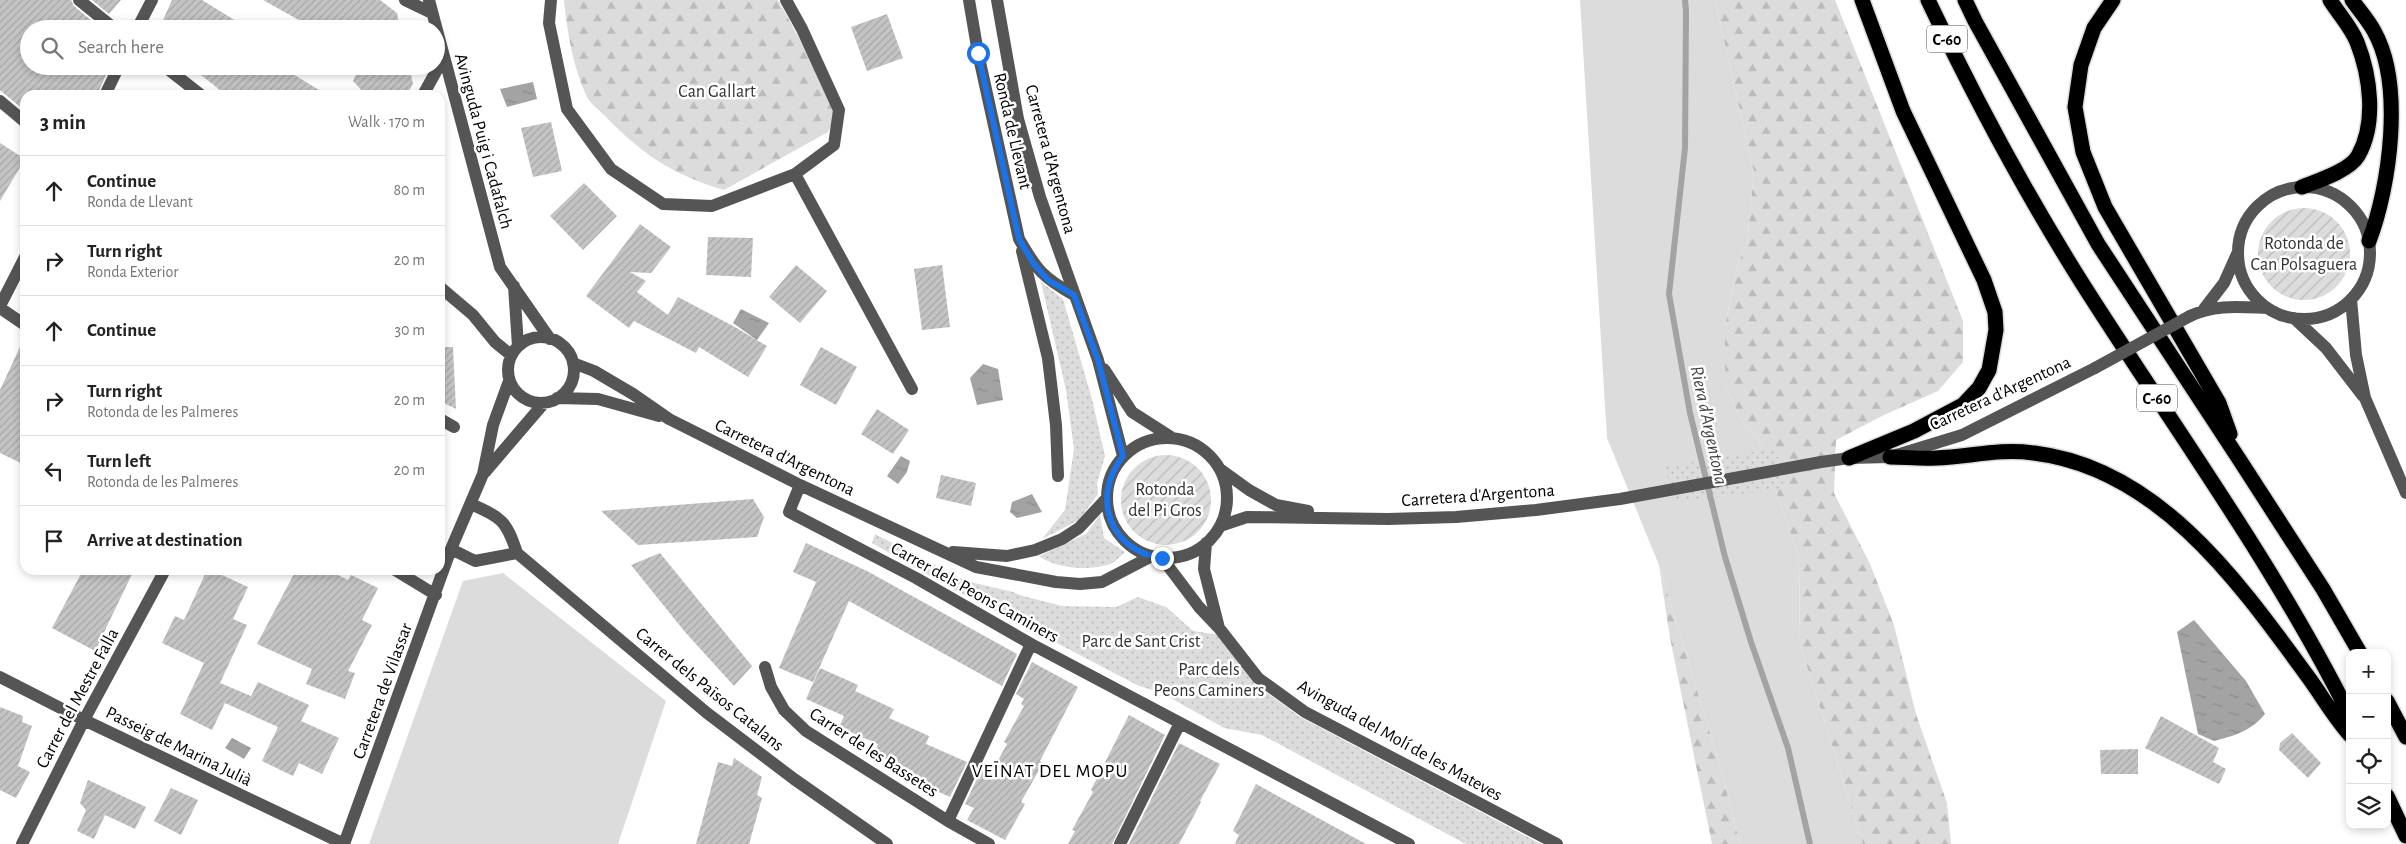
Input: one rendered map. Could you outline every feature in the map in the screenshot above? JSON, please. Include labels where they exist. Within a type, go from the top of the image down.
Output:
[{"type":"highway","points":[[1849,458],[1914,431],[1963,405],[1979,388],[1989,370],[1996,330],[1994,312],[1984,280],[1903,111],[1862,0]]},
{"type":"highway","name":"C-60","points":[[1928,0],[1986,114],[2080,280],[2279,590],[2346,709]]},
{"type":"highway","name":"C-60","points":[[1965,0],[1974,21],[2098,244],[2323,590],[2358,649]]},
{"type":"highway","points":[[2113,0],[2094,28],[2081,65],[2075,107],[2083,152],[2105,207],[2218,403],[2239,459]]},
{"type":"highway","points":[[2302,187],[2338,172],[2357,157],[2369,125],[2369,82],[2356,40],[2330,0]]},
{"type":"highway","points":[[2352,0],[2375,32],[2387,68],[2392,116],[2386,175],[2375,223],[2369,240]]},
{"type":"highway","points":[[1890,457],[1936,458],[1992,451],[2034,453],[2091,468],[2127,485],[2184,526],[2207,549],[2246,595],[2346,730]]},
{"type":"highway","points":[[2391,708],[2406,736]]},
{"type":"highway","points":[[2391,804],[2406,836]]},
{"type":"street","points":[[79,0],[104,20]]},
{"type":"street","points":[[142,20],[152,0]]},
{"type":"street","points":[[405,0],[431,6]]},
{"type":"street","points":[[551,0],[549,23],[567,110],[611,169],[663,204],[712,206],[795,174],[834,145],[839,110],[802,29],[786,0]]},
{"type":"street","name":"Ronda de Llevant","points":[[969,0],[978,53],[1019,239],[1048,358],[1056,425],[1058,476]]},
{"type":"street","name":"Carretera d'Argentona","points":[[996,0],[1018,119],[1040,197],[1098,360]]},
{"type":"street","name":"Avinguda Puig i Cadafalch","points":[[431,6],[435,20]]},
{"type":"street","name":"Avinguda Puig i Cadafalch","points":[[445,61],[500,267],[550,338]]},
{"type":"street","points":[[107,90],[115,75]]},
{"type":"street","points":[[175,75],[195,90]]},
{"type":"street","points":[[426,90],[434,75]]},
{"type":"street","points":[[0,101],[20,118]]},
{"type":"street","points":[[795,174],[912,389]]},
{"type":"street","points":[[2204,309],[2224,283],[2238,251],[2244,225],[2260,204],[2284,190],[2302,187],[2320,189],[2345,202],[2358,215],[2369,240],[2370,258],[2366,275],[2351,299],[2344,306],[2325,316],[2294,318],[2280,315],[2267,308],[2251,293],[2240,273],[2238,251]]},
{"type":"street","name":"Ronda de Llevant","points":[[1019,239],[1034,264],[1048,280],[1074,295]]},
{"type":"street","points":[[20,267],[0,307],[20,321]]},
{"type":"street","points":[[471,504],[496,515],[509,529],[516,553],[476,561],[451,549],[483,474],[493,425],[509,381],[508,368],[514,351],[514,286]]},
{"type":"street","points":[[445,291],[473,315],[495,342],[514,351]]},
{"type":"street","points":[[2351,299],[2356,355],[2365,398],[2406,493]]},
{"type":"street","points":[[2204,309],[2230,306],[2267,308]]},
{"type":"street","name":"Carretera d'Argentona","points":[[1338,517],[1388,519],[1456,517],[1620,499],[1821,462],[1849,458],[1890,457],[1962,435],[2096,368],[2204,309]]},
{"type":"street","points":[[2294,318],[2326,348],[2365,398]]},
{"type":"street","points":[[483,474],[544,403],[557,398],[571,383],[573,363],[567,350],[550,338],[533,338],[514,351]]},
{"type":"street","points":[[1098,360],[1132,412],[1171,437],[1199,446],[1219,468],[1249,490],[1276,505],[1338,517]]},
{"type":"street","points":[[1098,360],[1123,456]]},
{"type":"street","name":"Carretera d'Argentona","points":[[573,363],[594,371],[617,384],[669,419],[800,485],[976,567],[1056,582],[1080,584],[1102,582],[1157,557]]},
{"type":"street","points":[[509,381],[523,398],[544,403]]},
{"type":"street","name":"Carretera d'Argentona","points":[[557,398],[598,399],[669,419]]},
{"type":"street","points":[[445,422],[454,427]]},
{"type":"street","points":[[1171,437],[1145,441],[1123,456],[1110,476],[1106,499],[1109,517],[1118,534],[1131,547],[1157,557],[1186,555],[1206,543],[1220,526],[1226,510],[1227,493],[1219,468]]},
{"type":"street","name":"Carrer dels Peons Caminers","points":[[800,485],[789,512],[916,578],[1031,644],[1409,844]]},
{"type":"street","name":"Carretera d'Argentona","points":[[941,551],[984,555],[1020,554],[1062,539],[1079,528],[1106,499]]},
{"type":"street","points":[[1220,526],[1247,518],[1338,517]]},
{"type":"street","points":[[1206,543],[1204,569],[1219,628]]},
{"type":"street","name":"Carretera de Vilassar","points":[[445,567],[451,549]]},
{"type":"street","name":"Carrer dels Països Catalans","points":[[516,553],[707,713],[887,844]]},
{"type":"street","name":"Avinguda del Molí de les Mateves","points":[[1157,557],[1199,608],[1219,628],[1258,678],[1305,712],[1557,844]]},
{"type":"street","name":"Carrer del Mestre Falla","points":[[22,844],[84,720],[162,575]]},
{"type":"street","points":[[403,575],[436,595]]},
{"type":"street","name":"Carretera de Vilassar","points":[[344,844],[443,575]]},
{"type":"street","points":[[948,821],[1031,644]]},
{"type":"street","name":"Carrer de les Bassetes","points":[[765,666],[771,687],[784,710],[806,731],[948,821],[989,844]]},
{"type":"street","name":"Passeig de Marina Julià","points":[[0,677],[84,720],[344,844]]},
{"type":"street","points":[[1120,844],[1180,723]]},
{"type":"green space","name":"Can Gallart","points":[[564,0],[778,0],[839,110],[828,132],[724,190],[690,178],[661,163],[634,144],[589,100],[574,62]]},
{"type":"green space","points":[[1580,0],[1715,0],[1754,172],[1747,244],[1738,263],[1725,326],[1725,386],[1744,425],[1758,439],[1799,558],[1800,644],[1863,844],[1740,844],[1720,766],[1659,565],[1607,438]]},
{"type":"green space","points":[[1715,0],[1835,0],[1963,321],[1963,362],[1938,391],[1884,415],[1836,440],[1834,493],[1870,564],[1894,625],[1916,714],[1947,803],[1951,844],[1863,844],[1800,644],[1799,558],[1758,439],[1744,425],[1725,386],[1725,326],[1738,263],[1747,244],[1754,172]]},
{"type":"green space","name":"Rotonda de Can Polsaguera","points":[[2304,208],[2322,212],[2336,222],[2346,236],[2350,254],[2346,272],[2336,286],[2322,296],[2304,300],[2286,296],[2272,286],[2262,272],[2258,254],[2262,236],[2272,222],[2286,212]]},
{"type":"green space","points":[[1041,282],[1063,299],[1092,399],[1105,456],[1097,483],[1098,494],[1079,520],[1042,539],[1065,510],[1074,449],[1066,390]]},
{"type":"green space","points":[[1776,448],[1784,488],[1675,503],[1665,467]]},
{"type":"green space","name":"Rotonda del Pi Gros","points":[[1166,455],[1183,459],[1198,468],[1207,483],[1211,500],[1207,517],[1198,532],[1183,541],[1166,545],[1149,541],[1134,532],[1125,517],[1121,500],[1125,483],[1134,468],[1149,459]]},
{"type":"green space","points":[[1100,515],[1104,538],[1125,552],[1114,562],[1092,568],[1073,568],[1054,564],[1039,556],[1086,534]]},
{"type":"green space","points":[[875,534],[966,581],[1062,606],[1116,607],[1138,597],[1166,607],[1193,631],[1221,635],[1255,684],[1300,717],[1541,844],[1466,844],[1262,735],[1224,728],[1162,693],[1139,686],[955,590],[872,543]]},
{"type":"green space","points":[[1659,565],[1720,766],[1740,844],[1712,844],[1670,638]]},
{"type":"green space","points":[[503,573],[666,701],[618,844],[369,844],[463,581]]},
{"type":"water","points":[[533,82],[537,99],[507,107],[500,89]]},
{"type":"water","points":[[741,309],[769,323],[757,340],[733,323]]},
{"type":"water","points":[[983,364],[998,369],[1003,400],[977,405],[970,378]]},
{"type":"water","points":[[901,456],[910,461],[907,472],[898,484],[887,476]]},
{"type":"water","points":[[1032,494],[1042,512],[1017,518],[1010,512],[1012,502]]},
{"type":"water","points":[[2194,620],[2246,681],[2265,714],[2254,725],[2242,732],[2214,741],[2198,734],[2177,632]]},
{"type":"water","points":[[232,738],[251,748],[244,759],[225,748]]},
{"type":"building","points":[[0,0],[71,0],[74,6],[91,20],[20,20],[20,75],[106,75],[99,90],[20,90],[20,107],[0,90]]},
{"type":"building","points":[[92,0],[121,0],[109,14]]},
{"type":"building","points":[[172,0],[202,0],[234,20],[163,20]]},
{"type":"building","points":[[263,0],[380,0],[397,13],[398,20],[299,20]]},
{"type":"building","points":[[887,14],[903,58],[867,71],[851,27]]},
{"type":"building","points":[[201,75],[295,75],[319,90],[220,90]]},
{"type":"building","points":[[356,75],[411,75],[413,84],[409,90],[361,90],[353,81]]},
{"type":"building","points":[[551,122],[562,171],[533,177],[521,128]]},
{"type":"building","points":[[0,143],[20,156],[20,167],[0,201]]},
{"type":"building","points":[[584,183],[617,216],[583,250],[550,216]]},
{"type":"building","points":[[640,224],[671,247],[651,273],[630,272],[646,281],[637,292],[668,315],[678,297],[767,346],[748,377],[699,347],[696,353],[634,321],[629,328],[586,296]]},
{"type":"building","points":[[708,237],[753,238],[751,277],[706,275]]},
{"type":"building","points":[[796,265],[827,291],[800,323],[769,297]]},
{"type":"building","points":[[942,265],[950,327],[922,330],[914,269]]},
{"type":"building","points":[[20,347],[20,463],[0,453],[0,390]]},
{"type":"building","points":[[445,347],[453,347],[456,409],[445,404]]},
{"type":"building","points":[[821,347],[857,367],[836,405],[800,385]]},
{"type":"building","points":[[877,409],[909,430],[893,454],[861,434]]},
{"type":"building","points":[[941,475],[976,483],[971,506],[936,498]]},
{"type":"building","points":[[753,499],[764,517],[757,537],[638,545],[601,511]]},
{"type":"building","points":[[806,543],[867,571],[1017,654],[1002,686],[849,601],[813,682],[779,668],[816,582],[793,572]]},
{"type":"building","points":[[660,553],[752,666],[734,686],[685,632],[631,565]]},
{"type":"building","points":[[80,575],[132,575],[95,651],[52,628]]},
{"type":"building","points":[[205,575],[222,575],[248,587],[233,619],[247,625],[220,683],[251,696],[258,682],[309,705],[301,721],[339,738],[322,774],[299,763],[293,776],[262,761],[278,727],[225,703],[212,730],[180,714],[204,663],[162,643],[175,616],[184,620]]},
{"type":"building","points":[[293,575],[338,575],[348,580],[351,575],[378,588],[362,620],[372,625],[348,671],[355,673],[345,699],[306,684],[312,669],[257,644]]},
{"type":"building","points":[[1032,662],[1078,687],[1040,761],[1043,763],[1021,802],[1025,804],[1005,840],[967,820],[974,808],[965,804],[982,768],[991,773],[1007,744],[1004,742],[1024,706],[1021,704],[1024,699],[1016,694]]},
{"type":"building","points":[[820,668],[858,685],[855,691],[894,709],[889,718],[929,736],[926,744],[967,762],[950,797],[910,779],[913,771],[874,754],[878,744],[839,727],[844,716],[806,699]]},
{"type":"building","points":[[0,707],[23,716],[22,722],[32,726],[18,766],[30,772],[16,798],[0,790]]},
{"type":"building","points":[[1129,715],[1165,735],[1112,844],[1068,844],[1075,831],[1072,830],[1093,792],[1091,790]]},
{"type":"building","points":[[2161,716],[2219,748],[2213,762],[2226,769],[2219,784],[2145,748]]},
{"type":"building","points":[[2292,733],[2321,763],[2308,778],[2279,750],[2280,743]]},
{"type":"building","points":[[1179,743],[1220,764],[1179,844],[1129,844]]},
{"type":"building","points":[[2138,749],[2138,774],[2101,774],[2100,750]]},
{"type":"building","points":[[734,758],[762,777],[757,795],[762,798],[749,844],[696,844],[718,762],[732,766]]},
{"type":"building","points":[[88,780],[146,807],[135,829],[105,815],[94,839],[77,831],[86,810],[80,803]]},
{"type":"building","points":[[1256,784],[1366,844],[1235,844],[1239,835],[1233,831]]},
{"type":"building","points":[[171,788],[198,800],[181,835],[154,821]]},
{"type":"waterway","name":"Riera d'Argentona","points":[[1685,0],[1685,148],[1669,294],[1690,413],[1725,557],[1751,642],[1788,748],[1810,844]]},
{"type":"district","name":"VEÏNAT DEL MOPU","points":[[1050,770]]},
{"type":"route","points":[[978,53],[1019,239],[1034,264],[1048,280],[1074,295],[1098,360],[1123,456],[1115,465],[1107,487],[1106,499],[1109,517],[1118,534],[1131,547],[1140,552],[1162,558]]},
{"type":"park label","name":"Parc de Sant Crist","points":[[1141,641]]},
{"type":"park label","name":"Parc dels Peons Caminers","points":[[1209,680]]}]
